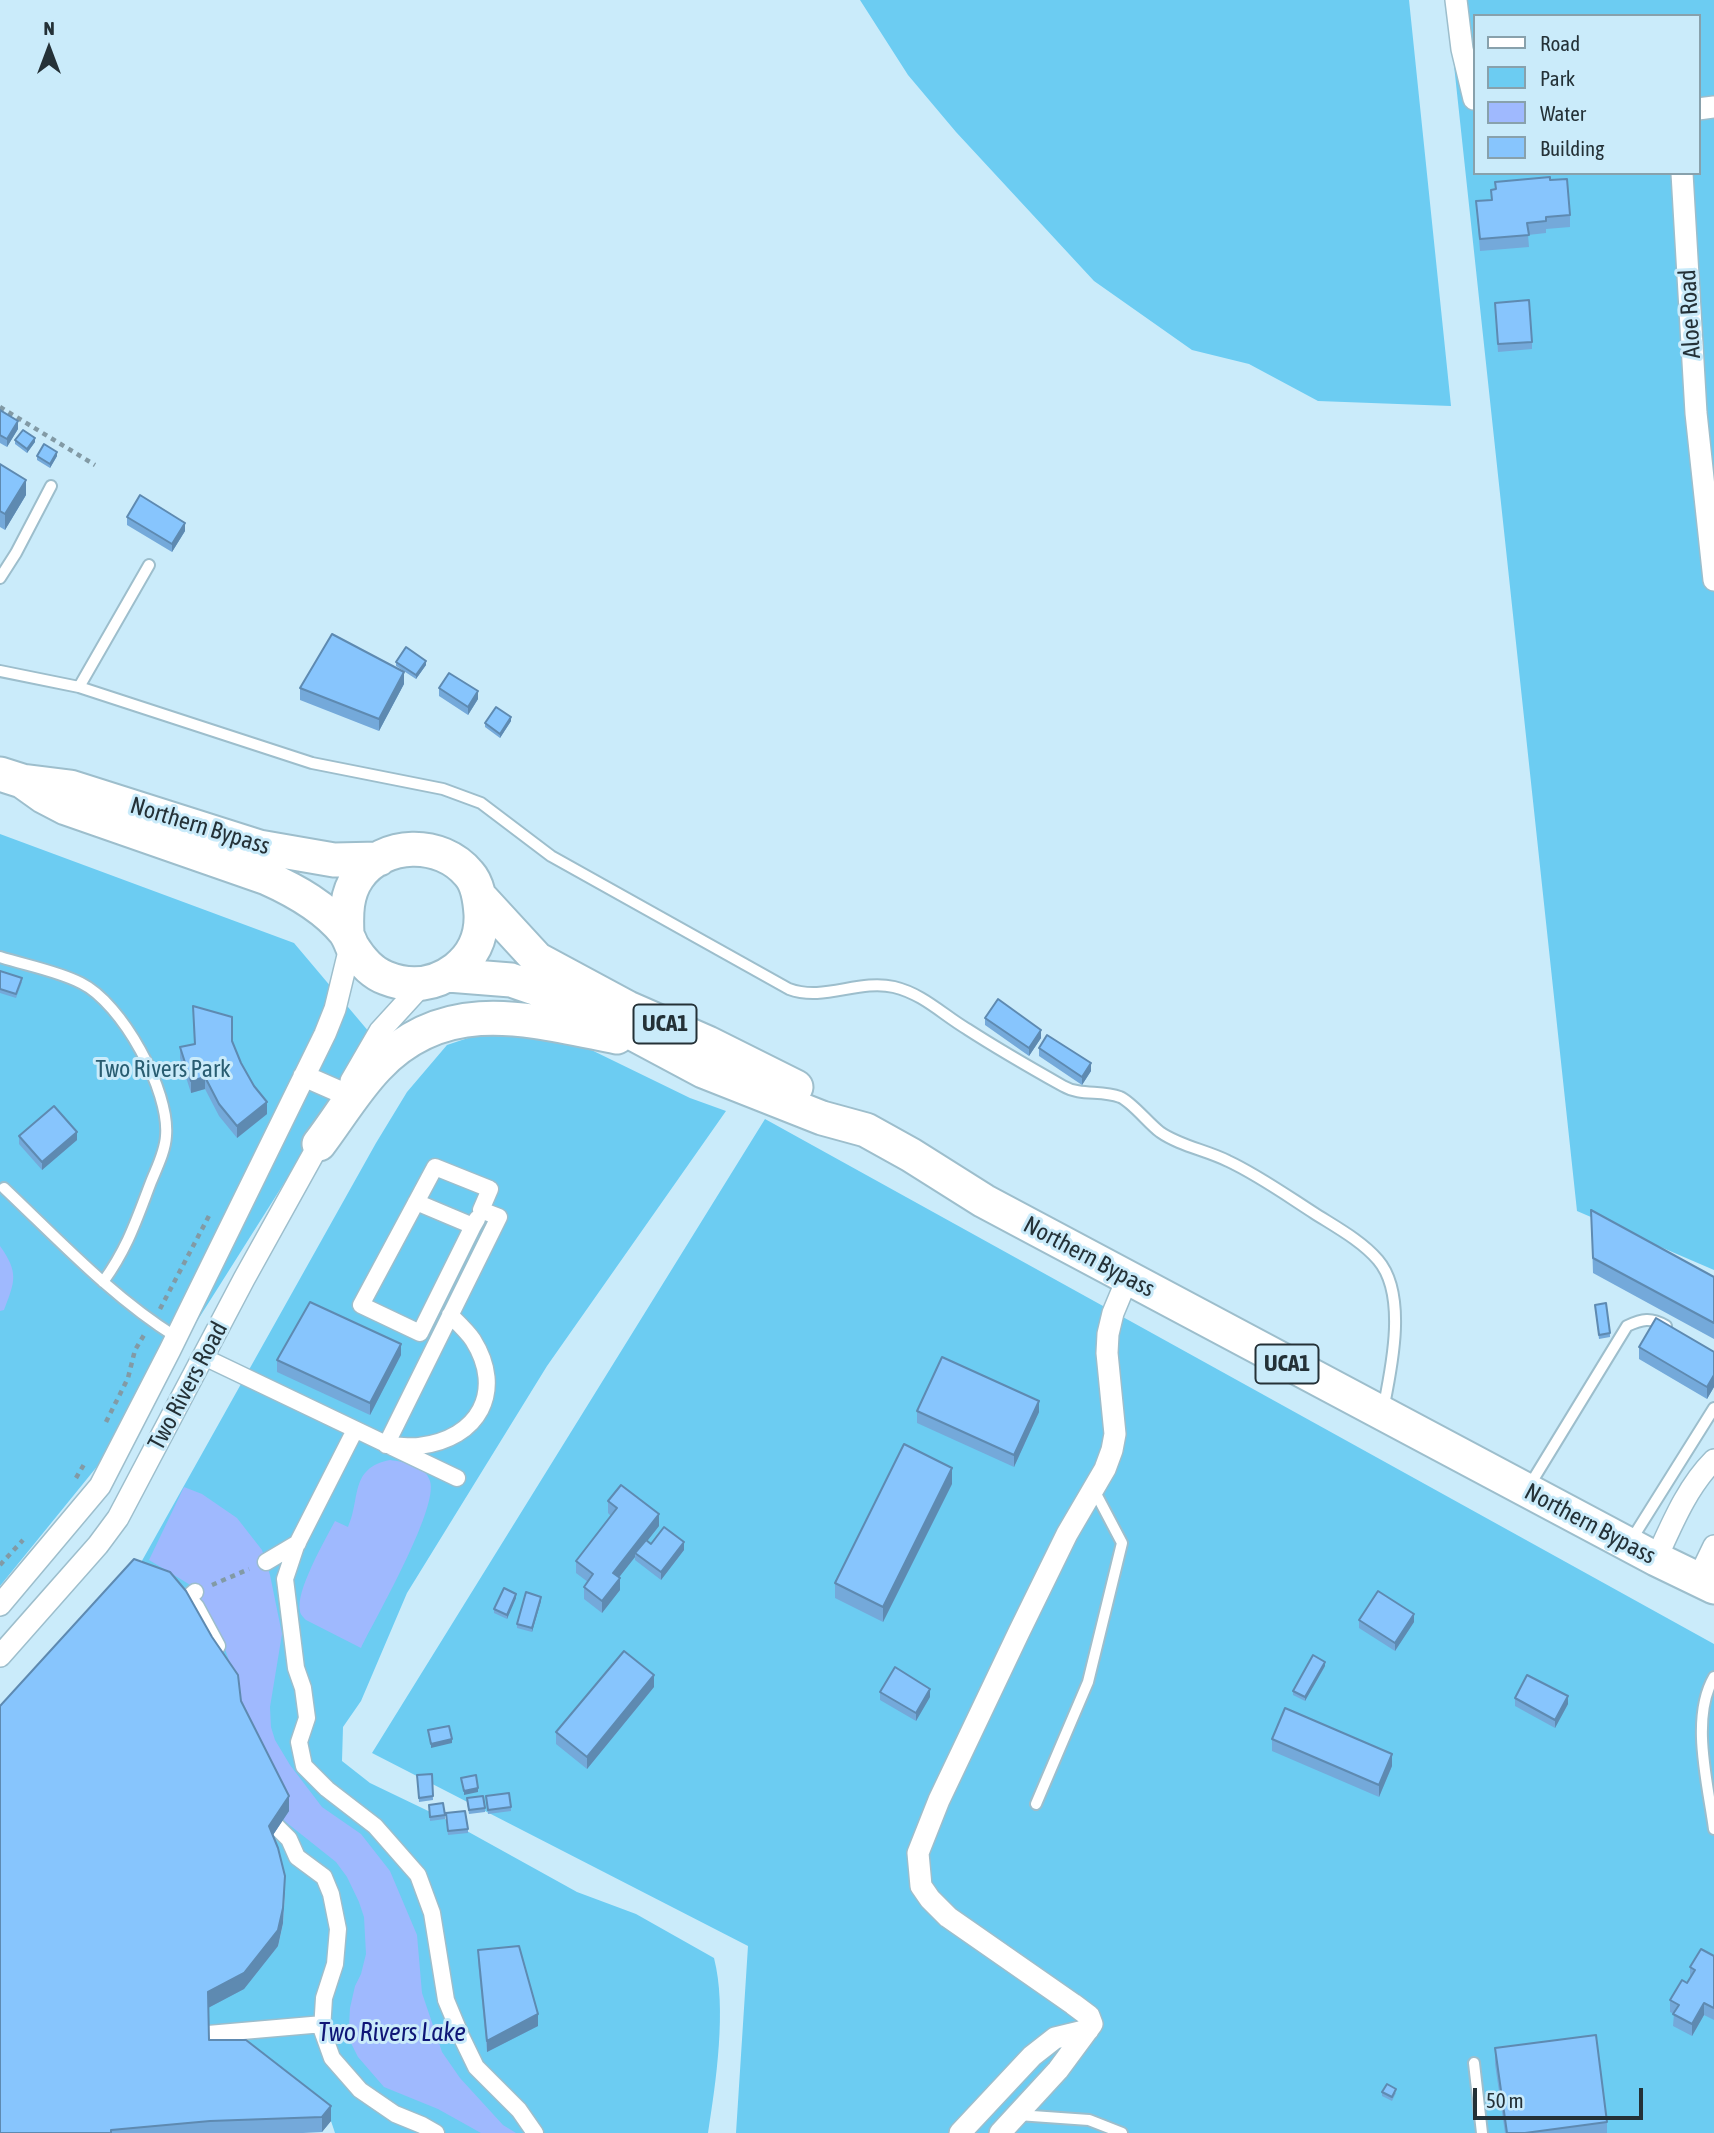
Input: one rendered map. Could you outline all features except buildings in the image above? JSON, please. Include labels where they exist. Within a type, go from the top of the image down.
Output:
[{"type":"main road","name":"Northern Bypass","points":[[11,778],[70,787],[259,847],[334,860],[379,859],[399,850],[431,850],[453,860],[470,874],[480,897]]},
{"type":"main road","name":"Northern Bypass","points":[[11,778],[66,808],[292,889],[325,912],[349,939],[367,966],[385,978],[406,984],[435,980],[511,980],[572,1001],[703,1071],[822,1118],[866,1130],[984,1201],[1526,1491],[1706,1583]]},
{"type":"main road","points":[[349,939],[346,908],[352,888],[365,869],[379,859]]},
{"type":"main road","points":[[435,980],[465,962],[477,942],[481,921],[480,897]]},
{"type":"main road","name":"UCA1","points":[[480,897],[537,959],[628,1008],[708,1043],[832,1104],[866,1130]]},
{"type":"main road","points":[[319,1144],[375,1069],[413,1036],[444,1024],[481,1018],[510,1018],[650,1044]]},
{"type":"street","points":[[1456,0],[1462,49],[1472,91]]},
{"type":"street","name":"Aloe Road","points":[[1682,175],[1696,413],[1714,580]]},
{"type":"street","name":"Two Rivers Road","points":[[0,1605],[95,1493],[177,1335],[335,1009],[349,939]]},
{"type":"street","name":"Two Rivers Road","points":[[0,1656],[111,1530],[380,1031],[435,980]]},
{"type":"street","points":[[304,1076],[345,1094]]},
{"type":"street","points":[[435,1167],[490,1189],[420,1333],[361,1305],[416,1202],[435,1167]]},
{"type":"street","points":[[416,1202],[473,1226]]},
{"type":"street","points":[[386,1445],[499,1217],[481,1210]]},
{"type":"street","points":[[1000,2133],[1058,2070],[1092,2024],[1086,2014],[948,1917],[921,1886],[918,1853],[939,1800],[1019,1632],[1067,1534],[1105,1469],[1115,1434],[1107,1353],[1108,1334],[1113,1313],[1128,1278]]},
{"type":"street","points":[[386,1445],[419,1446],[441,1441],[467,1429],[482,1408],[488,1374],[473,1339],[450,1315]]},
{"type":"street","points":[[177,1335],[355,1430],[457,1478]]},
{"type":"street","points":[[355,1430],[298,1543],[285,1579],[296,1668],[303,1688],[307,1718],[299,1742],[304,1766],[327,1789],[374,1826],[418,1875],[432,1913],[446,2000],[461,2036],[476,2067],[519,2110],[535,2133]]},
{"type":"street","points":[[1642,1552],[1714,1460]]},
{"type":"street","points":[[266,1562],[298,1543]]},
{"type":"street","points":[[1706,1583],[1714,1546]]},
{"type":"street","points":[[195,1592],[188,1598],[207,1627],[220,1657]]},
{"type":"street","points":[[250,1795],[271,1822],[289,1839],[297,1857],[324,1877],[331,1894],[338,1929],[335,1964],[324,1998],[323,2030],[332,2058],[360,2090],[395,2114],[436,2133]]},
{"type":"street","points":[[208,2034],[323,2024]]},
{"type":"street","points":[[960,2133],[1032,2056],[1055,2038],[1088,2030]]},
{"type":"lane","points":[[0,579],[51,486]]},
{"type":"lane","points":[[79,687],[149,565]]},
{"type":"lane","points":[[0,671],[79,687],[312,763],[443,789],[481,803],[551,856],[789,989],[816,994],[866,986],[892,987],[920,996],[964,1027],[1072,1091],[1122,1098],[1160,1132],[1228,1161],[1269,1185],[1344,1232],[1379,1261],[1389,1281],[1396,1328],[1382,1413]]},
{"type":"lane","points":[[0,957],[81,983],[100,997],[138,1043],[161,1103],[166,1123],[166,1138],[161,1157],[133,1233],[103,1282]]},
{"type":"lane","points":[[4,1188],[103,1282],[152,1322],[177,1335]]},
{"type":"lane","points":[[1526,1491],[1627,1326],[1642,1319],[1655,1319],[1678,1333]]},
{"type":"lane","points":[[1642,1552],[1714,1408]]},
{"type":"lane","points":[[1036,1804],[1088,1682],[1122,1543],[1093,1488]]},
{"type":"lane","points":[[1714,1677],[1707,1689],[1702,1712],[1702,1738],[1714,1829]]},
{"type":"lane","points":[[1474,2063],[1482,2133]]},
{"type":"lane","points":[[1018,2115],[1089,2120],[1122,2133]]},
{"type":"path","points":[[0,407],[94,465]]},
{"type":"path","points":[[101,1433],[128,1378],[135,1350],[217,1202]]},
{"type":"path","points":[[68,1489],[90,1455]]},
{"type":"path","points":[[0,1566],[26,1537]]},
{"type":"path","points":[[195,1592],[266,1562]]},
{"type":"green space","points":[[860,0],[1409,0],[1451,406],[1318,401],[1249,364],[1192,350],[1094,281],[956,132],[908,75]]},
{"type":"green space","points":[[1447,0],[1714,0],[1714,1270],[1577,1211]]},
{"type":"green space","name":"Two Rivers Park","points":[[0,834],[294,943],[375,1039],[134,1421],[0,1586]]},
{"type":"green space","points":[[489,1031],[577,1043],[690,1098],[726,1111],[547,1366],[407,1593],[361,1701],[343,1727],[342,1761],[370,1783],[447,1820],[577,1892],[636,1914],[714,1958],[720,1999],[720,2022],[708,2133],[335,2133],[331,2121],[209,2056],[208,2008],[278,1946],[285,1892],[134,1575],[407,1092],[447,1045]]},
{"type":"green space","points":[[765,1119],[1714,1644],[1714,2133],[736,2133],[748,1946],[372,1753]]},
{"type":"water","points":[[0,1246],[13,1270],[13,1284],[4,1310],[0,1311]]},
{"type":"water","points":[[390,1460],[413,1465],[424,1471],[430,1481],[430,1495],[416,1538],[361,1648],[306,1620],[300,1612],[300,1602],[312,1566],[335,1521],[348,1527],[362,1477],[377,1464]]},
{"type":"water","name":"Two Rivers Lake","points":[[184,1487],[202,1494],[237,1518],[262,1550],[282,1634],[270,1707],[275,1740],[322,1807],[361,1834],[390,1871],[417,1935],[422,1993],[442,2052],[460,2078],[503,2125],[516,2133],[481,2133],[438,2109],[384,2087],[358,2057],[351,2043],[349,2027],[355,1986],[366,1954],[364,1917],[359,1902],[336,1862],[269,1806],[233,1672],[219,1632],[192,1586],[149,1560]]}]
